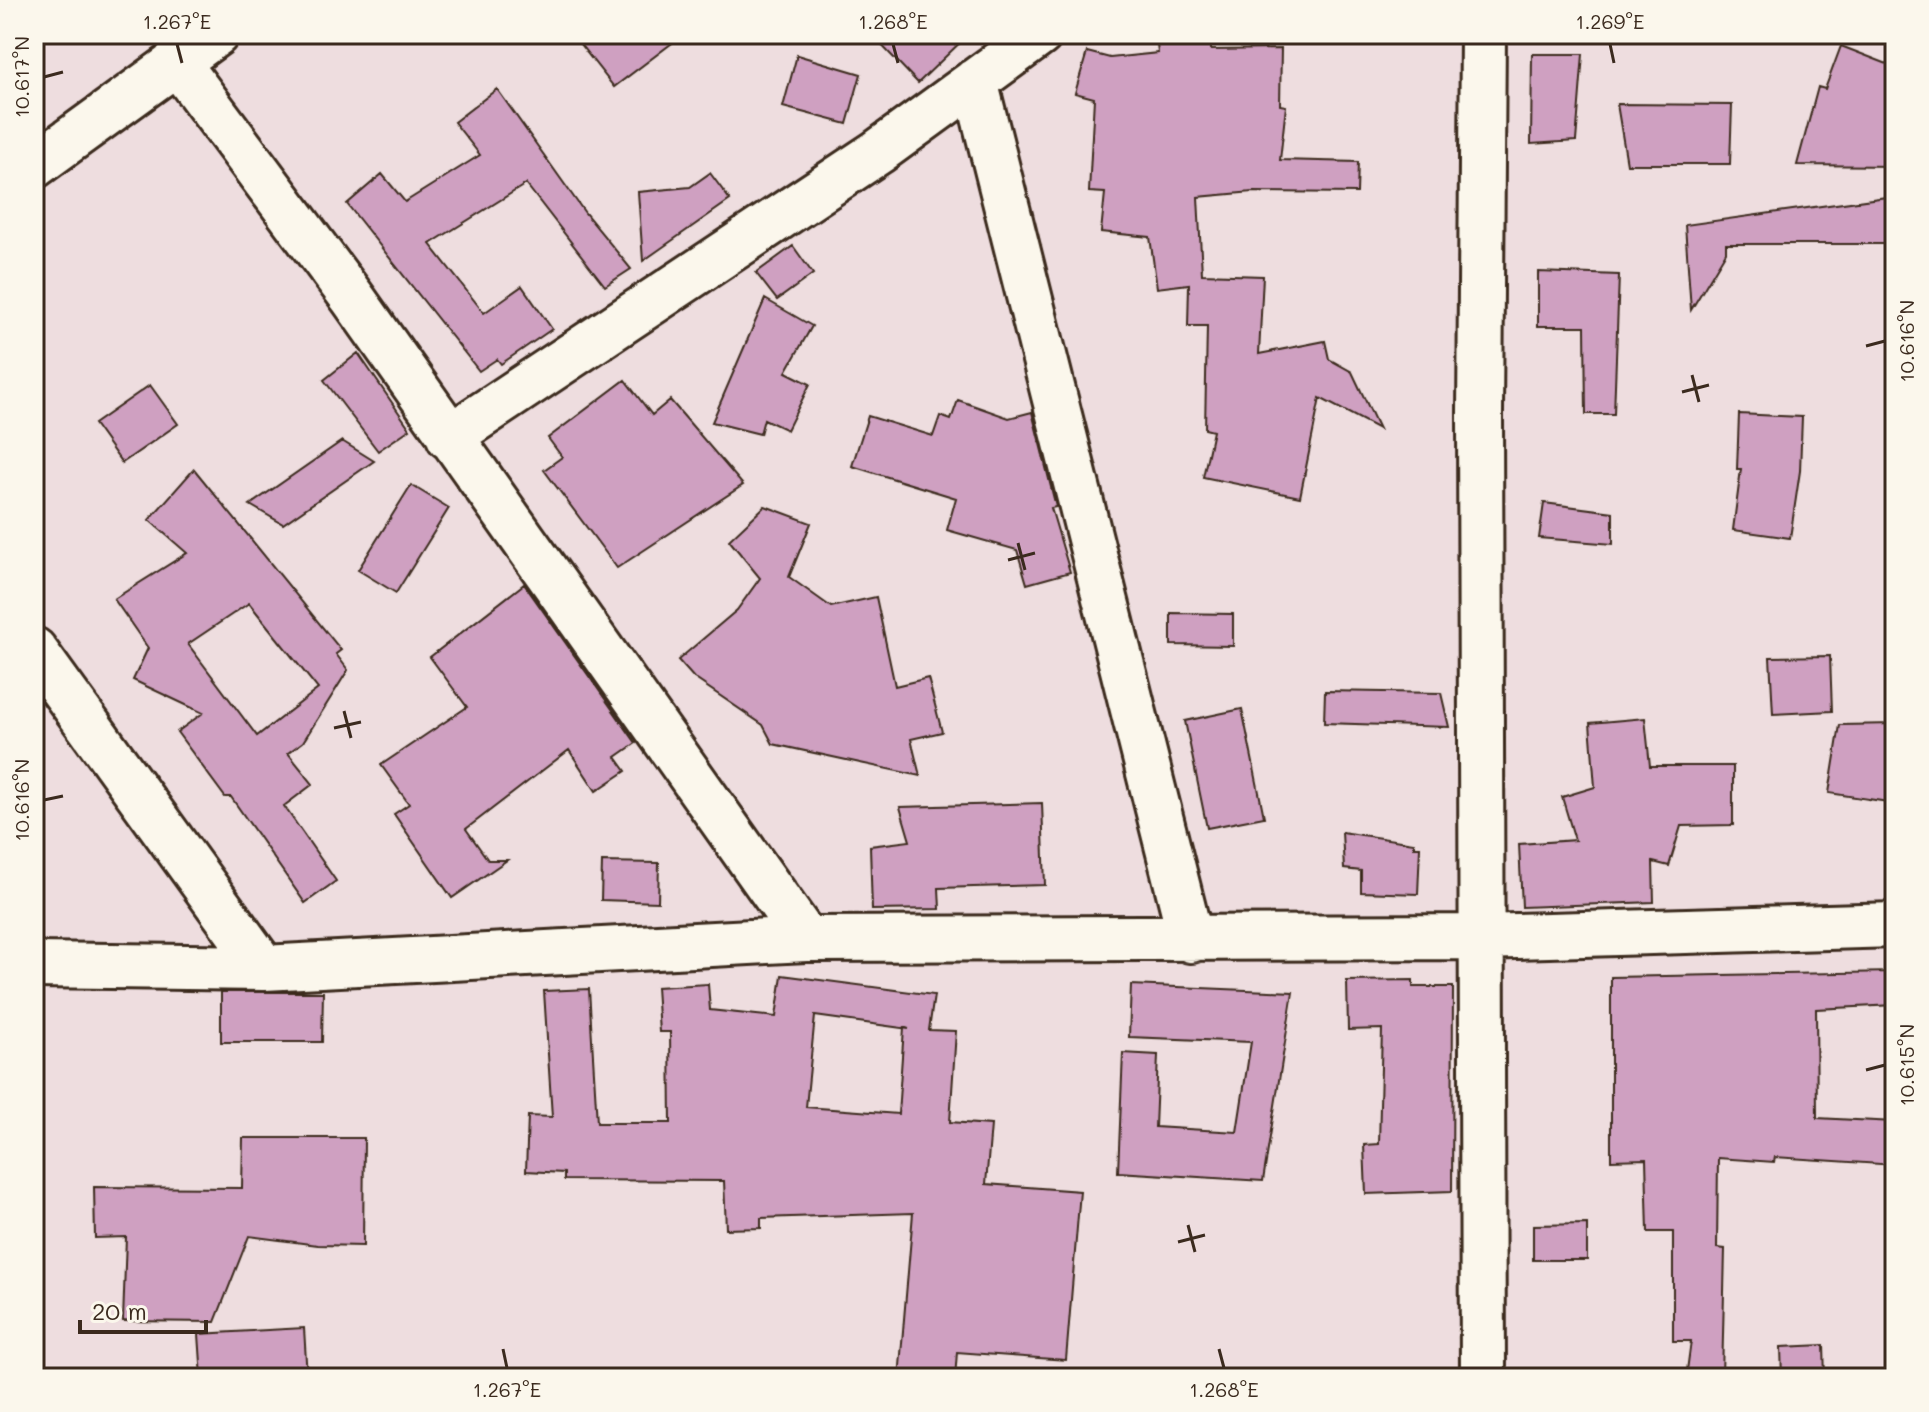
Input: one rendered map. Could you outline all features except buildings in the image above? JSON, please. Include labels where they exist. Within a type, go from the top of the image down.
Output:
[{"type":"street","points":[[34,166],[216,34]]},
{"type":"street","points":[[449,437],[878,152],[1040,34]]},
{"type":"street","points":[[1483,34],[1480,414],[1483,1378]]},
{"type":"street","points":[[176,61],[352,297],[806,939]]},
{"type":"street","points":[[975,81],[1191,940]]},
{"type":"street","points":[[34,650],[264,968]]},
{"type":"street","points":[[34,965],[264,968],[806,939],[1481,937],[1895,925]]}]
